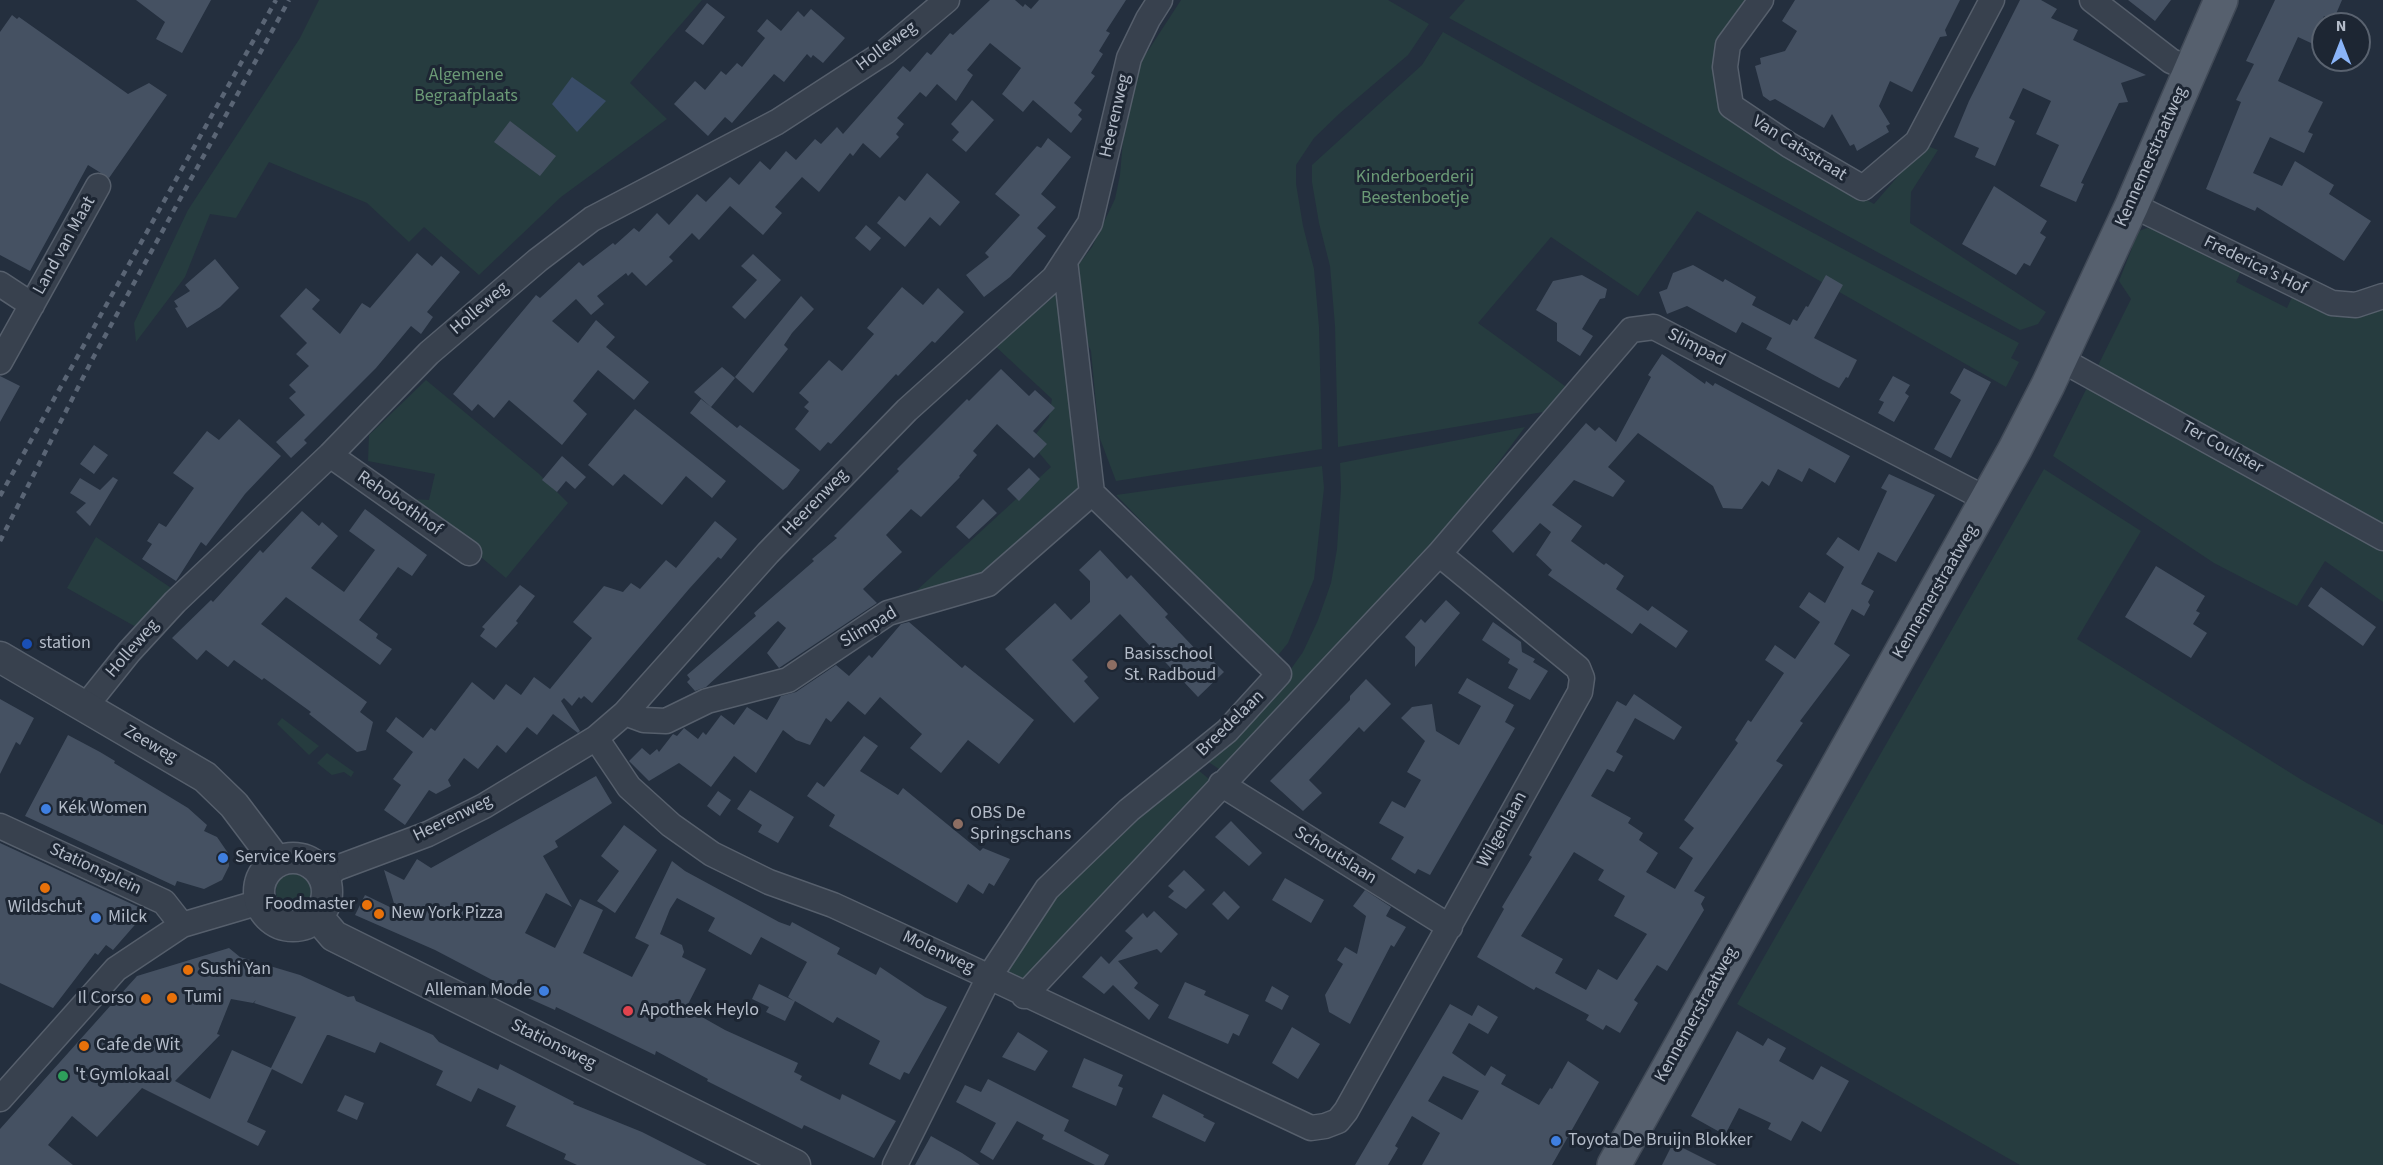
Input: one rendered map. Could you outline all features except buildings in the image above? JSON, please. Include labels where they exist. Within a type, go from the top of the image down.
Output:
[{"type":"main road","name":"Kennemerstraatweg","points":[[1614,1165],[1988,500],[2060,359],[2132,205],[2181,65],[2221,0]]},
{"type":"street","name":"Holleweg","points":[[85,707],[175,602],[330,455],[429,353],[538,260],[592,219],[777,122],[885,52],[947,0]]},
{"type":"street","name":"Heerenweg","points":[[324,878],[337,868],[428,834],[484,806],[596,738],[625,713],[776,544],[907,410],[1054,278],[1090,223],[1129,58],[1160,0]]},
{"type":"street","name":"Van Catsstraat","points":[[1761,0],[1728,45],[1725,67],[1731,106],[1789,145],[1863,188],[1917,142],[1992,0]]},
{"type":"street","points":[[2092,0],[2181,65]]},
{"type":"street","name":"Land van Maat","points":[[0,362],[98,186]]},
{"type":"street","name":"Frederica's Hof","points":[[2132,205],[2332,303],[2356,305],[2383,296]]},
{"type":"street","points":[[1065,261],[1092,493]]},
{"type":"street","name":"Land van Maat","points":[[0,284],[32,305]]},
{"type":"street","name":"Slimpad","points":[[1439,554],[1631,330],[1654,327],[1988,500]]},
{"type":"street","name":"Ter Coulster","points":[[2060,359],[2383,538]]},
{"type":"street","name":"Rehobothhof","points":[[330,455],[469,552]]},
{"type":"street","name":"Slimpad","points":[[625,713],[644,720],[666,721],[707,701],[788,680],[888,613],[988,584],[1092,493]]},
{"type":"street","name":"Breedelaan","points":[[895,1165],[989,977],[1047,889],[1129,810],[1227,731],[1279,674],[1092,493]]},
{"type":"street","name":"Breedelaan","points":[[1024,996],[1439,554]]},
{"type":"street","name":"Wilgenlaan","points":[[1311,1128],[1338,1120],[1346,1111],[1580,692],[1582,678],[1578,668],[1439,554]]},
{"type":"street","name":"Zeeweg","points":[[0,657],[205,777],[234,805],[277,862]]},
{"type":"street","name":"Molenweg","points":[[596,738],[628,787],[671,825],[712,854],[769,882],[833,906],[989,977],[1024,996],[1311,1128]]},
{"type":"street","name":"Schoutslaan","points":[[1221,784],[1450,927]]},
{"type":"street","name":"Stationsplein","points":[[0,826],[164,902],[182,925]]},
{"type":"street","points":[[288,858],[309,862],[324,878],[326,898],[317,916],[296,926],[285,925],[266,913],[260,902],[258,891],[261,879],[277,862],[288,858]]},
{"type":"street","points":[[1,1095],[116,969],[182,925],[260,902]]},
{"type":"street","name":"Stationsweg","points":[[317,916],[334,936],[795,1165]]},
{"type":"green space","name":"Algemene Begraafplaats","points":[[319,0],[702,0],[630,83],[667,119],[561,197],[479,275],[424,227],[409,242],[367,203],[269,162],[236,218],[210,214],[185,277],[136,342],[134,323],[188,210],[300,38]]},
{"type":"green space","points":[[1181,0],[1388,0],[1429,24],[1408,55],[1314,138],[1296,165],[1296,184],[1303,226],[1314,269],[1319,327],[1322,449],[1116,481],[1099,436],[1091,351],[1082,330],[1073,272],[1092,247],[1115,199],[1120,175],[1125,116],[1142,60]]},
{"type":"green space","points":[[1465,0],[1753,0],[1720,49],[1725,107],[1794,158],[1874,204],[1925,145],[1938,150],[1911,192],[1910,223],[2046,312],[2038,324],[2020,330],[1449,18]]},
{"type":"green space","name":"Kinderboerderij Beestenboetje","points":[[1443,32],[1533,83],[2019,343],[2011,358],[2019,362],[2006,387],[1697,211],[1638,296],[1551,237],[1478,323],[1569,389],[1543,412],[1338,447],[1335,326],[1330,266],[1319,223],[1312,182],[1312,165],[1422,65]]},
{"type":"green space","points":[[2147,228],[2167,232],[2241,271],[2236,282],[2287,308],[2292,297],[2326,312],[2383,305],[2383,602],[2325,561],[2297,606],[2214,563],[2053,456],[2131,299],[2119,281],[2132,248],[2132,239],[2139,231]]},
{"type":"green space","points":[[1061,286],[1089,481],[995,569],[952,587],[916,591],[1051,467],[1030,442],[1049,417],[1052,399],[994,345],[1050,300]]},
{"type":"green space","points":[[426,380],[538,473],[568,503],[506,578],[411,499],[429,500],[435,474],[368,461],[369,435]]},
{"type":"green space","points":[[1525,427],[1433,550],[1222,771],[1204,759],[1286,676],[1303,652],[1318,620],[1331,583],[1337,549],[1341,488],[1340,463]]},
{"type":"green space","points":[[1322,466],[1324,488],[1314,579],[1288,643],[1275,659],[1116,495]]},
{"type":"green space","points":[[2044,469],[2141,531],[2077,639],[2305,782],[2383,825],[2383,1165],[2020,1165],[1737,1004]]},
{"type":"green space","points":[[96,537],[177,592],[136,627],[67,588]]},
{"type":"green space","points":[[282,718],[319,746],[309,755],[277,724]]},
{"type":"green space","points":[[327,753],[354,772],[351,777],[344,772],[332,775],[317,763]]},
{"type":"green space","points":[[1198,770],[1214,783],[1020,988],[1002,974],[1052,892],[1138,810]]},
{"type":"green space","points":[[294,873],[307,878],[312,891],[307,904],[294,909],[281,904],[276,891],[281,878]]},
{"type":"water","points":[[572,77],[606,101],[577,132],[552,104]]},
{"type":"railway","points":[[0,496],[276,0]]},
{"type":"railway","points":[[0,541],[93,358],[289,0]]},
{"type":"place","name":"station","points":[[27,644]]},
{"type":"place","name":"Basisschool St. Radboud","points":[[1112,665]]},
{"type":"place","name":"Kék Women","points":[[46,809]]},
{"type":"place","name":"OBS De Springschans","points":[[958,824]]},
{"type":"place","name":"Service Koers","points":[[223,858]]},
{"type":"place","name":"Wildschut","points":[[45,888]]},
{"type":"place","name":"Foodmaster","points":[[367,905]]},
{"type":"place","name":"New York Pizza","points":[[379,914]]},
{"type":"place","name":"Milck","points":[[96,918]]},
{"type":"place","name":"Sushi Yan","points":[[188,970]]},
{"type":"place","name":"Alleman Mode","points":[[544,991]]},
{"type":"place","name":"Tumi","points":[[172,998]]},
{"type":"place","name":"Il Corso","points":[[146,999]]},
{"type":"place","name":"Apotheek Heylo","points":[[628,1011]]},
{"type":"place","name":"Cafe de Wit","points":[[84,1046]]},
{"type":"place","name":"'t Gymlokaal","points":[[63,1076]]},
{"type":"place","name":"Toyota De Bruijn Blokker","points":[[1556,1141]]}]
